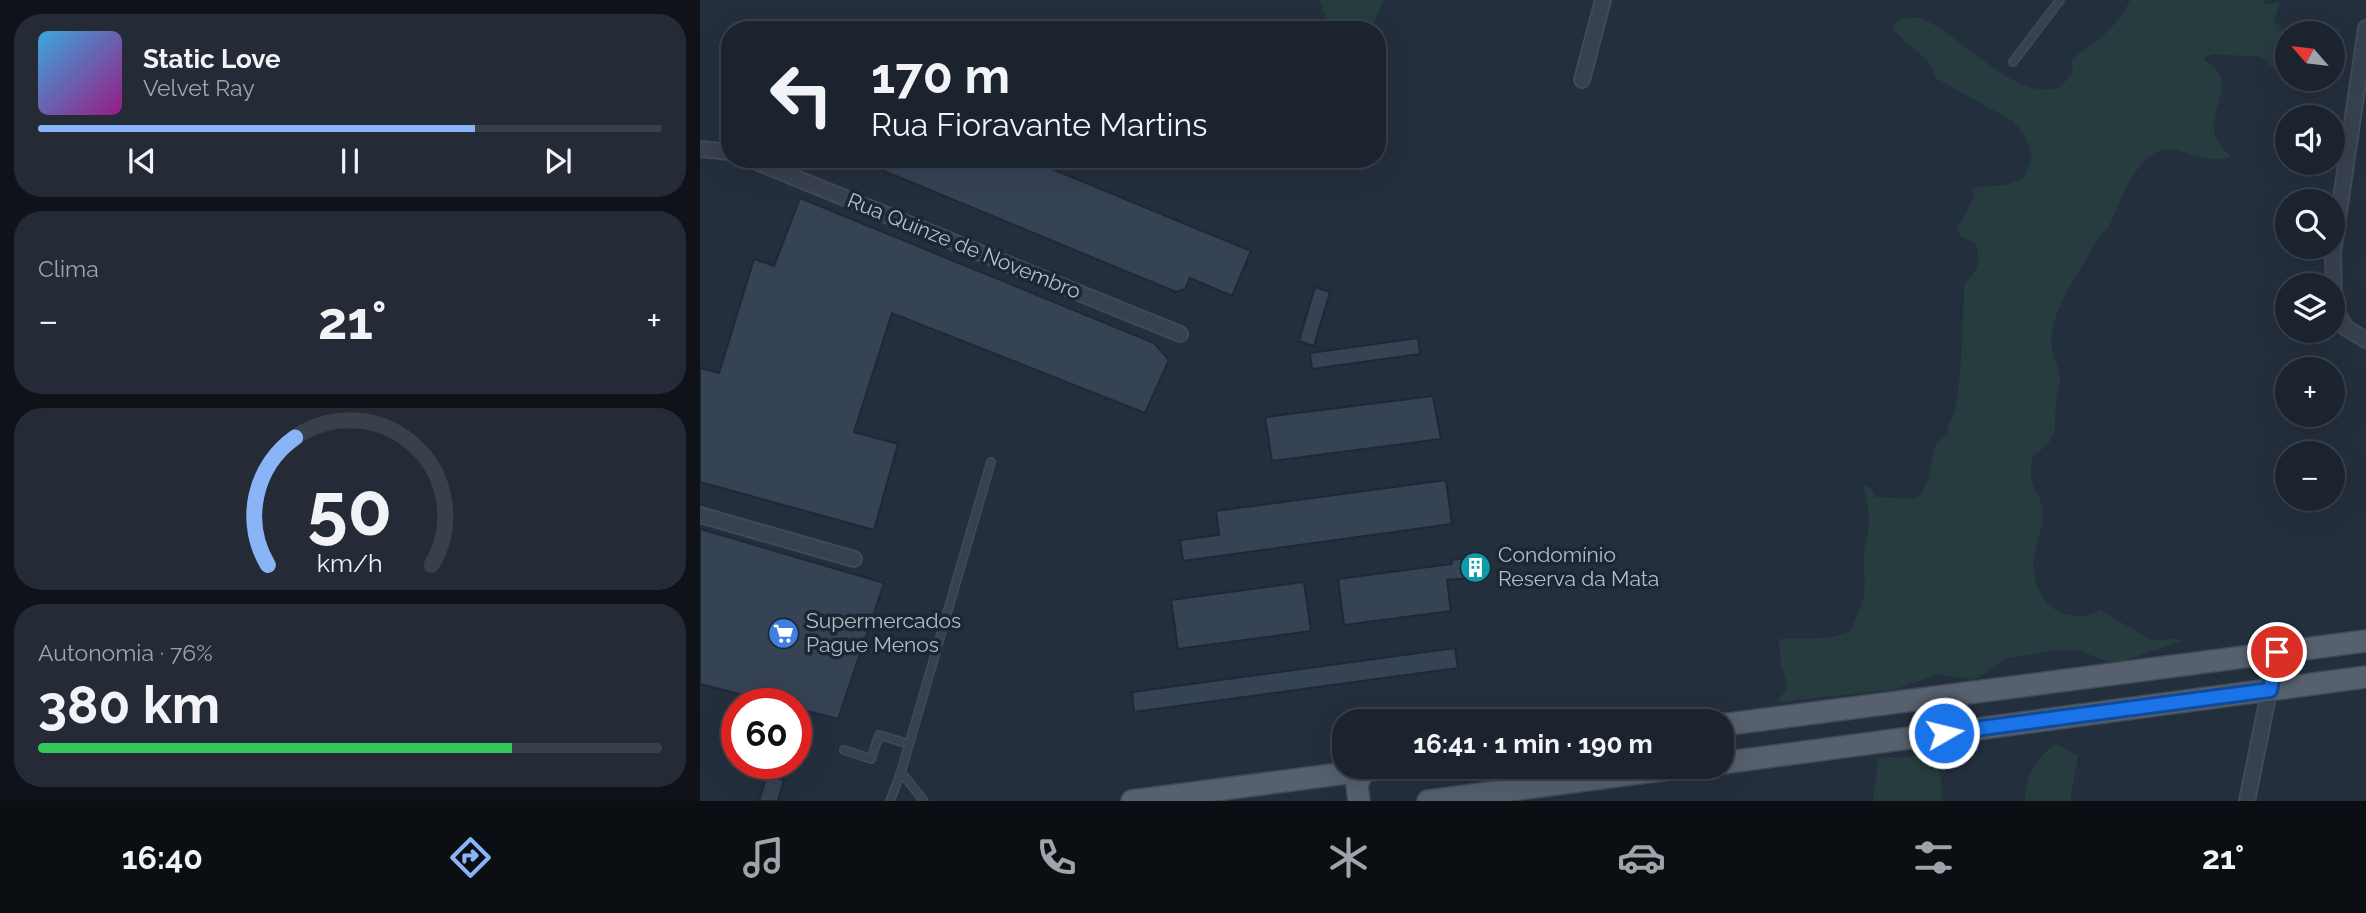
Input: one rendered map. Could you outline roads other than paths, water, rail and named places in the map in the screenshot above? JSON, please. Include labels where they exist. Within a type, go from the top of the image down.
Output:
[{"type":"main road","points":[[1734,723],[2366,641]]},
{"type":"main road","points":[[1734,760],[2366,677]]},
{"type":"main road","points":[[1132,801],[1332,775]]},
{"type":"main road","points":[[1359,801],[1357,785],[1360,779]]},
{"type":"main road","points":[[1428,801],[1594,779]]},
{"type":"street","points":[[1582,80],[1603,0]]},
{"type":"street","points":[[2366,28],[2333,253],[2334,299],[2338,315],[2346,328],[2366,340]]},
{"type":"street","points":[[700,149],[721,151]]},
{"type":"street","name":"Rua Quinze de Novembro","points":[[771,168],[1180,334]]},
{"type":"street","points":[[700,515],[855,559]]},
{"type":"street","points":[[2247,801],[2277,652]]},
{"type":"lane","points":[[2013,62],[2060,0]]},
{"type":"lane","points":[[890,801],[901,772],[991,462]]},
{"type":"lane","points":[[844,750],[871,759],[878,735],[909,744]]},
{"type":"lane","points":[[901,772],[925,801]]},
{"type":"place","name":"Condomínio Reserva da Mata","points":[[1475,567]]},
{"type":"place","name":"Supermercados Pague Menos","points":[[783,633]]}]
